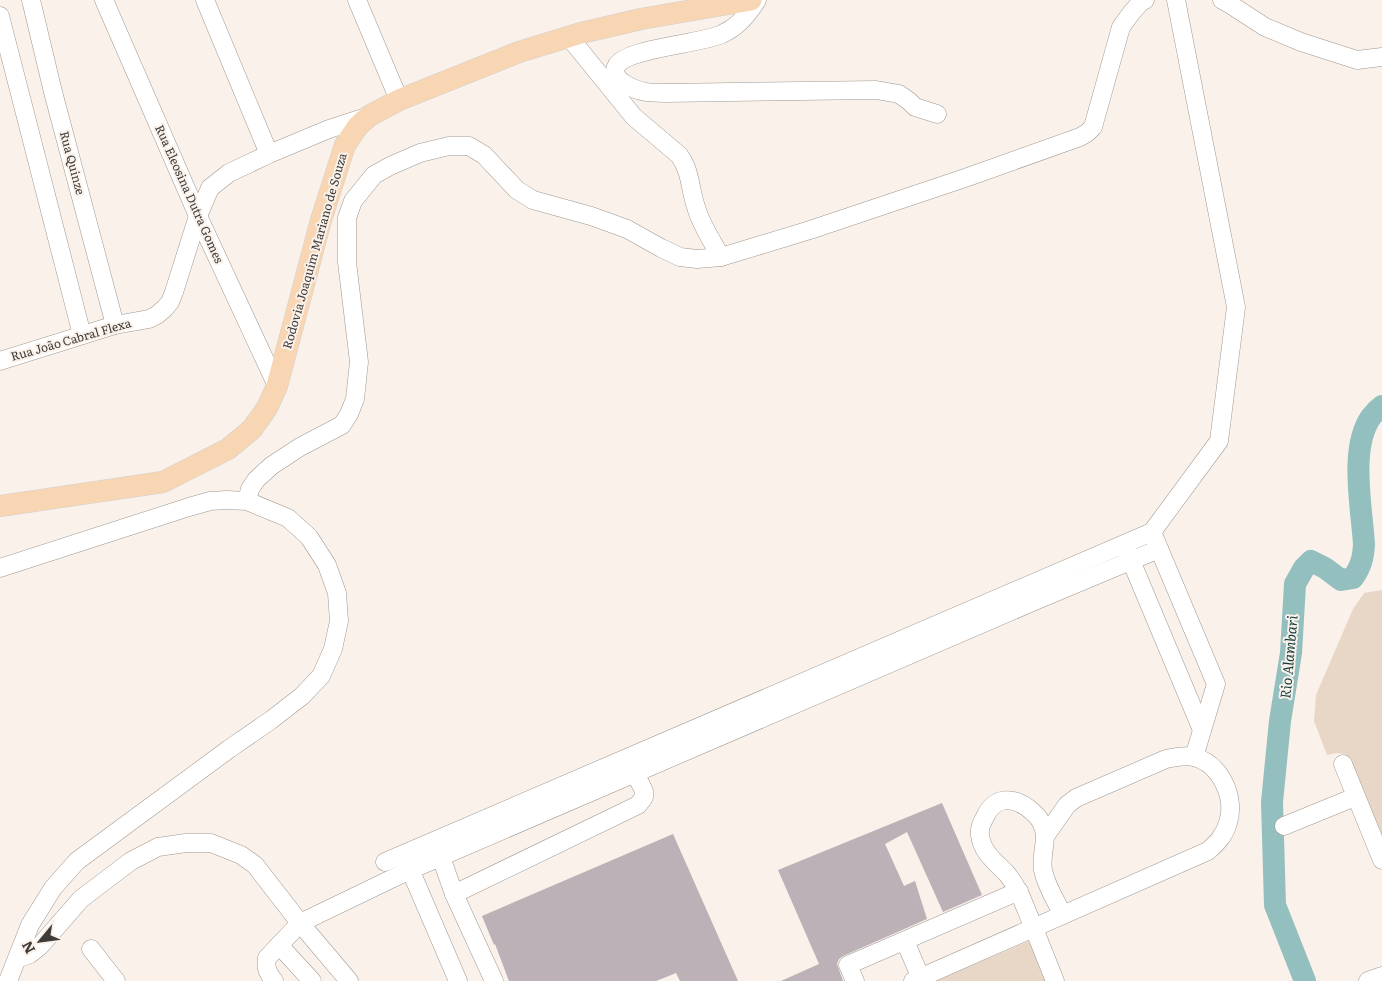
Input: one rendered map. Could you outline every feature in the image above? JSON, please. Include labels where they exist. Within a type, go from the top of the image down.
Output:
[{"type":"main road","name":"Rodovia Joaquim Mariano de Souza","points":[[0,506],[162,482],[228,449],[252,429],[267,408],[277,386],[321,220],[345,145],[358,126],[369,116],[399,100],[519,52],[640,19],[740,1]]},
{"type":"street","name":"Rua Quinze","points":[[31,0],[115,325]]},
{"type":"street","name":"Rua Eleosina Dutra Gomes","points":[[104,0],[198,216],[277,386]]},
{"type":"street","points":[[205,0],[269,154]]},
{"type":"street","points":[[356,0],[399,100]]},
{"type":"street","points":[[757,0],[748,15],[735,27],[721,35],[700,41],[650,50],[621,60],[615,72],[618,79],[626,85],[644,92],[665,93],[876,90],[899,94],[914,107],[937,114]]},
{"type":"street","points":[[247,501],[250,489],[270,466],[300,447],[342,425],[349,414],[355,399],[359,362],[347,262],[347,218],[354,201],[374,175],[390,166],[420,152],[449,146],[469,146],[484,155],[517,190],[533,200],[600,219],[627,229],[680,257],[697,259],[720,257],[810,230],[974,175],[1087,133],[1093,127],[1121,27],[1132,12],[1145,0]]},
{"type":"street","points":[[274,981],[268,973],[267,958],[300,923],[407,862],[1032,593],[1124,544],[1152,532],[1220,441],[1236,307],[1176,0]]},
{"type":"street","points":[[1222,0],[1265,28],[1301,42],[1357,60],[1382,57]]},
{"type":"street","points":[[0,16],[82,335]]},
{"type":"street","points":[[569,37],[634,117],[683,161],[689,176],[696,207],[720,257]]},
{"type":"street","name":"Rua João Cabral Flexa","points":[[0,361],[115,325],[148,319],[157,315],[170,302],[198,216],[210,188],[229,173],[269,154],[329,129],[369,116]]},
{"type":"street","points":[[0,568],[210,501],[247,501],[288,518],[309,537],[327,565],[337,593],[339,621],[333,649],[322,676],[302,696],[77,861],[54,888],[30,925],[8,981]]},
{"type":"street","points":[[1152,532],[1216,684],[1194,757]]},
{"type":"street","points":[[1124,544],[1202,730]]},
{"type":"street","points":[[1032,593],[1159,550]]},
{"type":"street","points":[[905,941],[918,980],[1208,851],[1220,841],[1228,823],[1231,805],[1220,776],[1207,763],[1194,757],[1181,756],[1166,759],[1076,798],[1062,811],[1046,835]]},
{"type":"street","points":[[1343,764],[1382,860]]},
{"type":"street","points":[[454,894],[638,805],[644,797],[644,791],[631,765]]},
{"type":"street","points":[[1284,826],[1355,797]]},
{"type":"street","points":[[1055,981],[1018,892],[1007,874],[987,855],[979,834],[987,811],[998,801],[1012,800],[1023,805],[1042,822],[1046,835],[1043,870],[1063,915]]},
{"type":"street","points":[[17,959],[30,954],[40,946],[81,899],[131,860],[158,847],[186,843],[211,843],[241,855],[255,865],[300,923],[349,981]]},
{"type":"street","points":[[436,849],[454,894],[494,981]]},
{"type":"street","points":[[386,862],[407,862]]},
{"type":"street","points":[[407,862],[458,981]]},
{"type":"street","points":[[855,981],[848,965],[1018,892]]},
{"type":"street","points":[[279,945],[312,981]]},
{"type":"street","points":[[91,949],[116,981]]},
{"type":"street","points":[[1368,981],[1382,976]]},
{"type":"shaded area","points":[[1382,590],[1382,836],[1355,769],[1345,754],[1327,755],[1314,721],[1316,695],[1353,609],[1364,593]]},
{"type":"shaded area","points":[[1029,941],[1047,981],[934,981]]},
{"type":"building","points":[[942,803],[982,895],[943,912],[907,832],[885,844],[904,886],[915,881],[927,919],[843,956],[837,964],[843,981],[781,981],[819,964],[778,870]]},
{"type":"building","points":[[673,834],[738,981],[680,981],[676,973],[656,981],[509,981],[482,916]]},
{"type":"waterway","name":"Rio Alambari","points":[[1305,981],[1275,905],[1272,802],[1280,721],[1291,653],[1295,584],[1304,568],[1311,561],[1325,568],[1341,580],[1353,578],[1358,570],[1364,545],[1358,479],[1360,445],[1364,430],[1371,417],[1382,406]]}]
